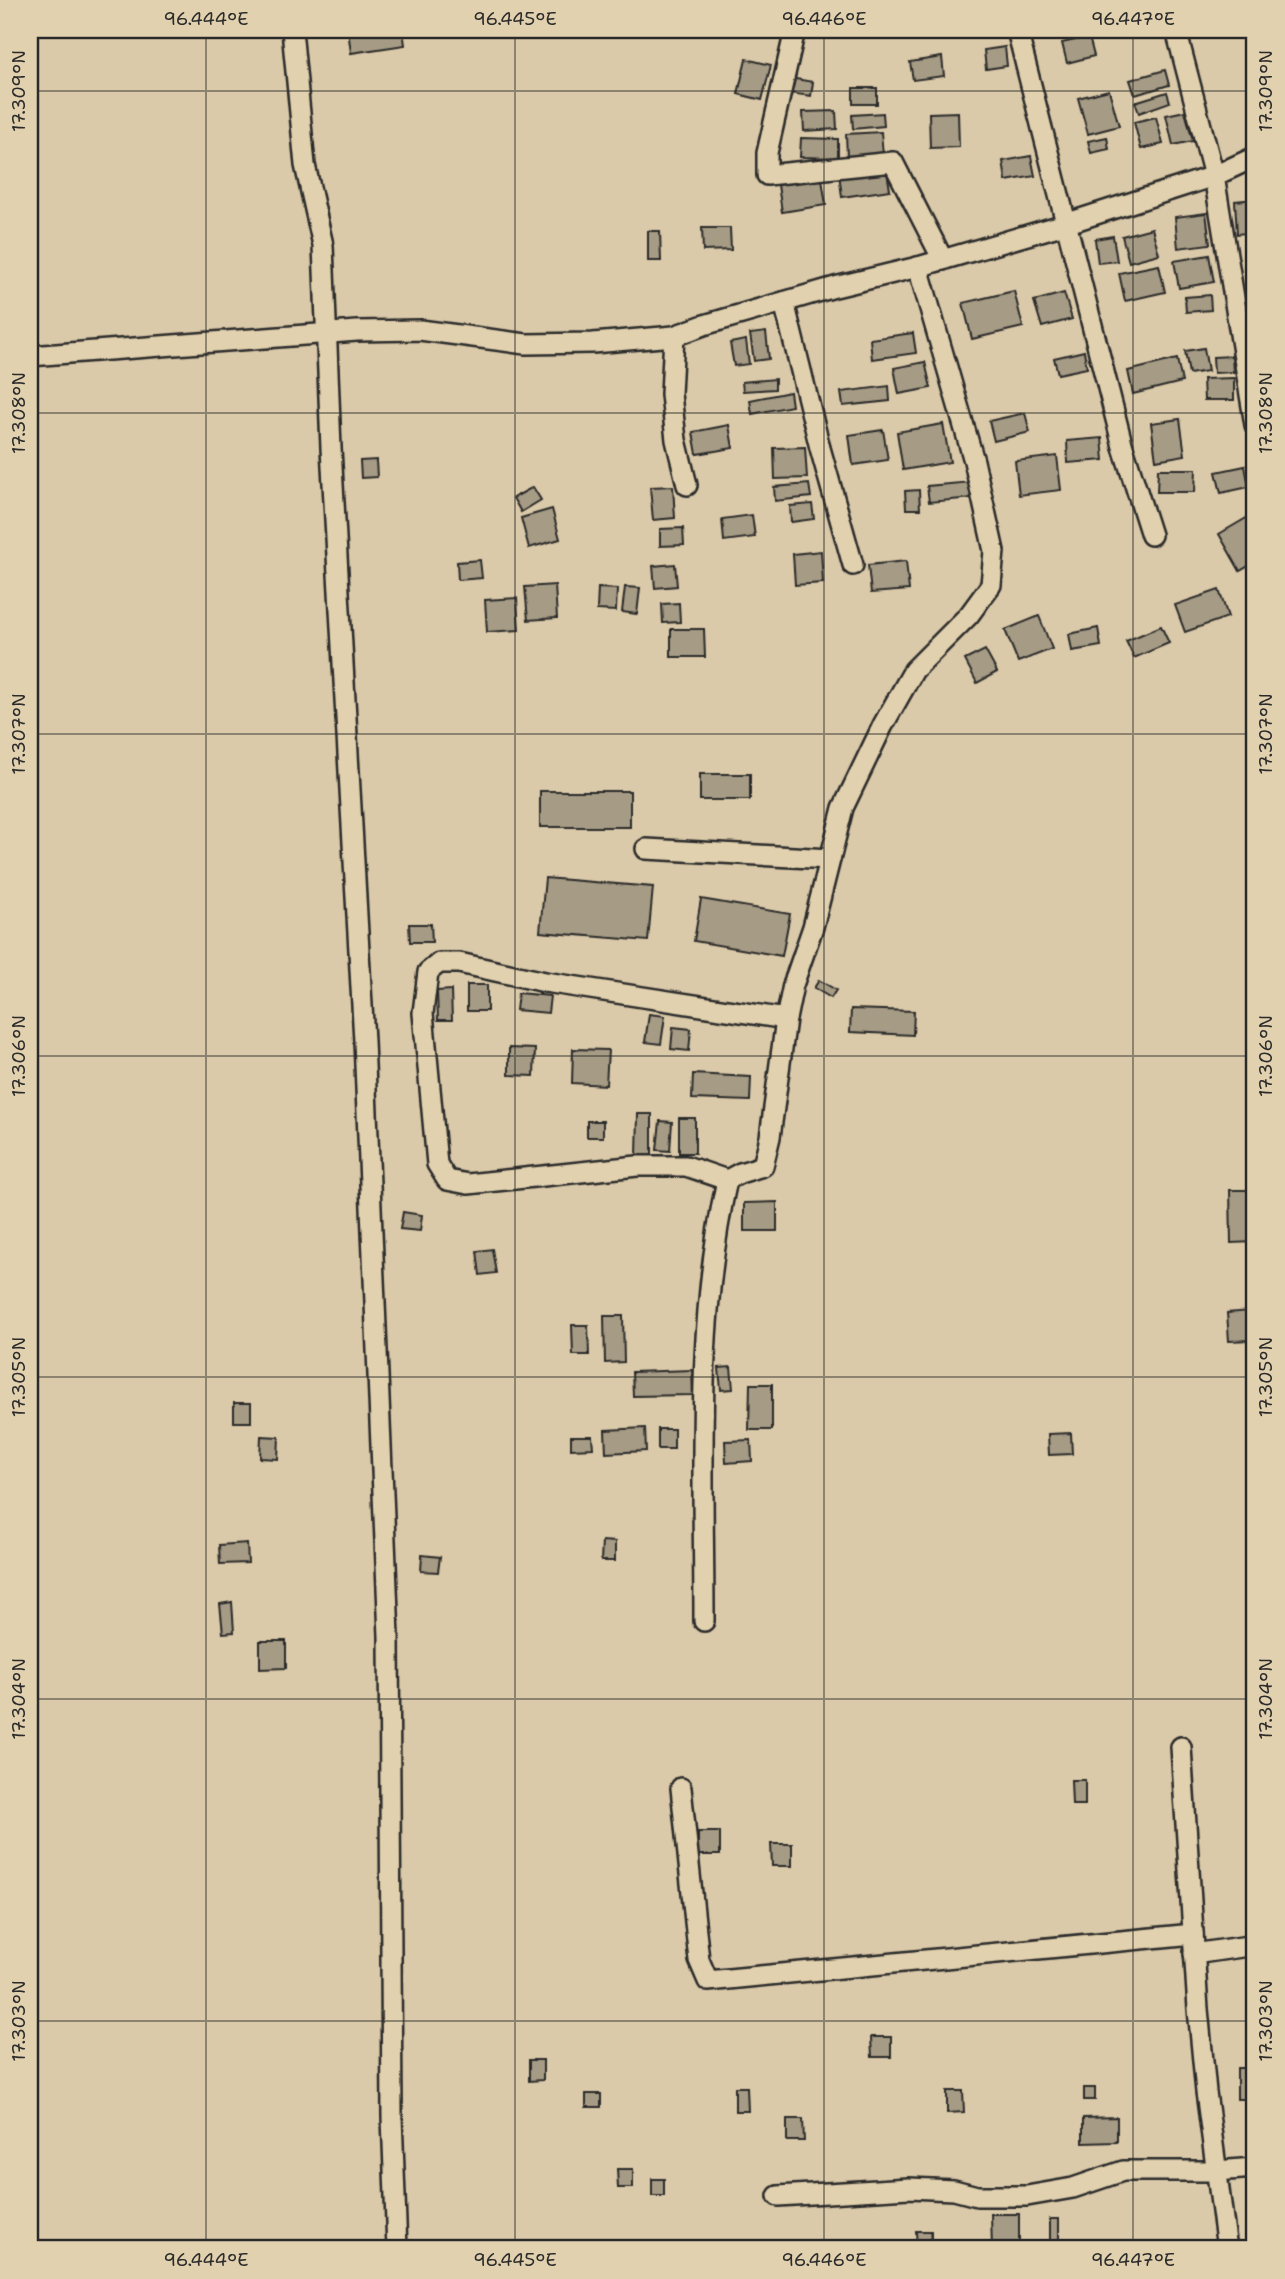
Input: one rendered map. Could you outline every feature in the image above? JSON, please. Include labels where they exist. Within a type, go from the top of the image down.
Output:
[{"type":"street","points":[[292,30],[305,165],[323,245],[332,462],[364,1041],[389,1636],[392,2117],[397,2249]]},
{"type":"street","points":[[795,30],[767,153],[767,174],[893,162],[943,260]]},
{"type":"street","points":[[1017,30],[1123,447],[1152,535]]},
{"type":"street","points":[[1176,30],[1214,176],[1255,425]]},
{"type":"street","points":[[30,356],[327,332],[421,330],[526,344],[593,343],[674,336],[783,302],[918,267],[1065,224],[1214,176],[1255,157]]},
{"type":"street","points":[[786,1019],[545,982],[459,963],[439,963],[428,972],[423,1013],[437,1164],[447,1180],[468,1184],[637,1166],[687,1166],[727,1180],[763,1166],[770,1137],[793,985],[813,928],[843,807],[883,725],[914,670],[969,615],[990,585],[994,551],[977,474],[918,267]]},
{"type":"street","points":[[783,302],[853,565]]},
{"type":"street","points":[[674,336],[671,394],[676,440],[687,485]]},
{"type":"street","points":[[646,849],[830,859]]},
{"type":"street","points":[[704,1621],[704,1361],[719,1218],[727,1180]]},
{"type":"street","points":[[1181,1747],[1206,2092],[1227,2249]]},
{"type":"street","points":[[681,1787],[699,1960],[708,1981],[1193,1934]]},
{"type":"street","points":[[1194,1954],[1255,1945]]},
{"type":"street","points":[[778,2196],[909,2188],[954,2190],[977,2196],[1027,2196],[1073,2188],[1123,2171],[1216,2171],[1255,2168]]},
{"type":"building","points":[[348,30],[403,30],[405,45],[351,53]]},
{"type":"building","points":[[429,30],[460,30],[460,33],[430,36]]},
{"type":"building","points":[[1089,37],[1094,56],[1067,63],[1062,43]]},
{"type":"building","points":[[1005,47],[1007,66],[986,69],[984,50]]},
{"type":"building","points":[[942,57],[944,76],[913,80],[910,62]]},
{"type":"building","points":[[746,59],[771,65],[762,100],[738,94]]},
{"type":"building","points":[[1165,70],[1169,85],[1135,95],[1130,80]]},
{"type":"building","points":[[790,78],[813,82],[811,96],[788,93]]},
{"type":"building","points":[[853,88],[877,88],[877,104],[853,104]]},
{"type":"building","points":[[1109,90],[1119,126],[1088,134],[1078,98]]},
{"type":"building","points":[[1167,92],[1170,102],[1139,113],[1135,102]]},
{"type":"building","points":[[836,111],[837,129],[804,131],[803,112]]},
{"type":"building","points":[[1185,111],[1193,141],[1173,145],[1166,115]]},
{"type":"building","points":[[958,112],[959,147],[930,148],[929,113]]},
{"type":"building","points":[[883,113],[884,126],[853,129],[852,115]]},
{"type":"building","points":[[1156,117],[1163,144],[1141,149],[1134,122]]},
{"type":"building","points":[[881,132],[883,155],[847,157],[846,134]]},
{"type":"building","points":[[1107,137],[1109,149],[1091,153],[1088,141]]},
{"type":"building","points":[[801,138],[838,139],[838,158],[800,157]]},
{"type":"building","points":[[1031,156],[1035,176],[1006,181],[1003,161]]},
{"type":"building","points":[[886,166],[890,190],[842,197],[839,173]]},
{"type":"building","points":[[822,179],[826,205],[782,212],[778,185]]},
{"type":"building","points":[[1255,199],[1255,232],[1237,234],[1235,201]]},
{"type":"building","points":[[1206,213],[1210,244],[1178,248],[1175,217]]},
{"type":"building","points":[[702,228],[730,228],[731,250],[703,251]]},
{"type":"building","points":[[1152,228],[1159,254],[1129,262],[1122,236]]},
{"type":"building","points":[[648,231],[660,231],[661,261],[648,261]]},
{"type":"building","points":[[1113,236],[1117,261],[1098,263],[1095,239]]},
{"type":"building","points":[[1209,255],[1214,282],[1179,288],[1174,261]]},
{"type":"building","points":[[1159,265],[1165,292],[1125,301],[1119,273]]},
{"type":"building","points":[[1014,291],[1023,327],[972,339],[963,303]]},
{"type":"building","points":[[1064,293],[1072,319],[1042,327],[1034,301]]},
{"type":"building","points":[[1210,295],[1211,310],[1186,312],[1185,297]]},
{"type":"building","points":[[766,332],[769,359],[754,361],[750,334]]},
{"type":"building","points":[[913,333],[916,353],[872,359],[870,339]]},
{"type":"building","points":[[746,340],[749,364],[734,366],[730,343]]},
{"type":"building","points":[[1204,348],[1208,371],[1189,374],[1185,351]]},
{"type":"building","points":[[1084,351],[1087,368],[1058,374],[1054,358]]},
{"type":"building","points":[[1232,356],[1233,372],[1214,373],[1213,357]]},
{"type":"building","points":[[1177,359],[1182,382],[1133,394],[1128,371]]},
{"type":"building","points":[[925,362],[931,388],[899,394],[894,368]]},
{"type":"building","points":[[1234,378],[1234,400],[1204,400],[1203,379]]},
{"type":"building","points":[[775,379],[775,389],[743,391],[742,382]]},
{"type":"building","points":[[889,386],[890,401],[843,406],[841,392]]},
{"type":"building","points":[[790,392],[792,406],[752,414],[750,400]]},
{"type":"building","points":[[1025,413],[1030,432],[994,441],[989,421]]},
{"type":"building","points":[[1180,419],[1185,455],[1156,460],[1151,423]]},
{"type":"building","points":[[943,424],[950,462],[903,470],[897,432]]},
{"type":"building","points":[[729,425],[733,448],[697,454],[693,432]]},
{"type":"building","points":[[883,430],[888,460],[853,465],[849,435]]},
{"type":"building","points":[[1102,438],[1104,460],[1068,463],[1067,441]]},
{"type":"building","points":[[805,447],[807,478],[775,479],[774,448]]},
{"type":"building","points":[[1057,456],[1061,490],[1019,495],[1015,461]]},
{"type":"building","points":[[376,460],[377,477],[361,478],[360,461]]},
{"type":"building","points":[[1245,466],[1249,487],[1221,493],[1216,472]]},
{"type":"building","points":[[1158,469],[1196,469],[1195,492],[1157,492]]},
{"type":"building","points":[[972,482],[973,498],[929,502],[927,486]]},
{"type":"building","points":[[809,484],[811,497],[775,501],[774,487]]},
{"type":"building","points":[[673,486],[675,518],[653,520],[650,487]]},
{"type":"building","points":[[533,487],[541,500],[521,512],[513,498]]},
{"type":"building","points":[[919,490],[920,509],[906,509],[905,491]]},
{"type":"building","points":[[812,504],[814,519],[791,522],[790,506]]},
{"type":"building","points":[[552,509],[560,539],[529,548],[521,518]]},
{"type":"building","points":[[1255,513],[1255,562],[1240,571],[1219,534]]},
{"type":"building","points":[[752,515],[755,537],[724,541],[722,519]]},
{"type":"building","points":[[683,528],[684,545],[660,546],[660,529]]},
{"type":"building","points":[[821,551],[823,583],[795,585],[793,554]]},
{"type":"building","points":[[480,560],[482,578],[458,580],[457,562]]},
{"type":"building","points":[[906,561],[909,590],[871,593],[868,565]]},
{"type":"building","points":[[675,564],[677,586],[655,588],[653,566]]},
{"type":"building","points":[[555,585],[557,618],[528,620],[525,587]]},
{"type":"building","points":[[625,587],[640,588],[637,614],[622,612]]},
{"type":"building","points":[[598,588],[617,589],[616,611],[597,610]]},
{"type":"building","points":[[1219,590],[1228,617],[1185,632],[1175,605]]},
{"type":"building","points":[[517,598],[519,630],[487,632],[485,600]]},
{"type":"building","points":[[679,603],[680,622],[663,623],[662,604]]},
{"type":"building","points":[[1039,616],[1052,649],[1018,662],[1005,630]]},
{"type":"building","points":[[1161,626],[1169,643],[1134,658],[1126,641]]},
{"type":"building","points":[[1098,628],[1101,646],[1072,651],[1069,634]]},
{"type":"building","points":[[671,629],[704,629],[705,657],[671,657]]},
{"type":"building","points":[[985,650],[997,672],[977,683],[965,660]]},
{"type":"building","points":[[700,774],[750,774],[750,800],[700,800]]},
{"type":"building","points":[[540,791],[630,791],[630,827],[540,827]]},
{"type":"building","points":[[545,878],[653,887],[648,941],[540,932]]},
{"type":"building","points":[[701,899],[790,914],[782,956],[694,941]]},
{"type":"building","points":[[409,924],[431,924],[432,942],[410,942]]},
{"type":"building","points":[[819,980],[836,990],[831,998],[814,988]]},
{"type":"building","points":[[467,985],[487,985],[487,1011],[467,1011]]},
{"type":"building","points":[[451,990],[452,1020],[438,1020],[437,991]]},
{"type":"building","points":[[518,993],[550,996],[548,1013],[516,1010]]},
{"type":"building","points":[[851,1009],[914,1011],[913,1035],[850,1032]]},
{"type":"building","points":[[649,1014],[665,1016],[661,1044],[645,1042]]},
{"type":"building","points":[[673,1027],[691,1029],[689,1051],[671,1049]]},
{"type":"building","points":[[509,1048],[535,1049],[534,1076],[509,1075]]},
{"type":"building","points":[[573,1049],[608,1050],[606,1085],[572,1083]]},
{"type":"building","points":[[693,1074],[751,1077],[750,1101],[692,1099]]},
{"type":"building","points":[[638,1114],[652,1114],[652,1156],[637,1156]]},
{"type":"building","points":[[679,1118],[695,1118],[695,1153],[679,1153]]},
{"type":"building","points":[[587,1121],[603,1121],[603,1137],[587,1137]]},
{"type":"building","points":[[660,1121],[672,1122],[670,1151],[657,1150]]},
{"type":"building","points":[[1230,1190],[1254,1190],[1255,1242],[1231,1243]]},
{"type":"building","points":[[777,1202],[777,1231],[744,1231],[744,1203]]},
{"type":"building","points":[[403,1212],[422,1215],[420,1231],[400,1229]]},
{"type":"building","points":[[492,1249],[496,1273],[480,1275],[477,1251]]},
{"type":"building","points":[[1250,1311],[1252,1340],[1229,1341],[1227,1313]]},
{"type":"building","points":[[604,1316],[623,1316],[624,1362],[605,1363]]},
{"type":"building","points":[[572,1325],[588,1325],[589,1355],[573,1355]]},
{"type":"building","points":[[731,1367],[733,1389],[721,1390],[719,1368]]},
{"type":"building","points":[[692,1370],[693,1395],[633,1396],[632,1372]]},
{"type":"building","points":[[750,1384],[772,1384],[772,1430],[749,1430]]},
{"type":"building","points":[[234,1403],[251,1403],[251,1422],[234,1422]]},
{"type":"building","points":[[645,1428],[646,1451],[606,1453],[605,1430]]},
{"type":"building","points":[[658,1429],[674,1429],[674,1449],[658,1449]]},
{"type":"building","points":[[1071,1433],[1072,1454],[1049,1455],[1048,1434]]},
{"type":"building","points":[[261,1436],[279,1437],[278,1459],[260,1458]]},
{"type":"building","points":[[571,1436],[592,1436],[593,1448],[571,1449]]},
{"type":"building","points":[[751,1440],[752,1461],[726,1463],[725,1441]]},
{"type":"building","points":[[602,1541],[615,1542],[615,1561],[601,1561]]},
{"type":"building","points":[[247,1543],[248,1563],[220,1564],[219,1545]]},
{"type":"building","points":[[422,1555],[440,1557],[438,1572],[421,1571]]},
{"type":"building","points":[[232,1602],[234,1632],[223,1633],[220,1604]]},
{"type":"building","points":[[260,1641],[286,1641],[286,1668],[260,1669]]},
{"type":"building","points":[[1071,1780],[1085,1780],[1085,1805],[1072,1805]]},
{"type":"building","points":[[698,1832],[720,1832],[720,1855],[698,1855]]},
{"type":"building","points":[[771,1844],[792,1844],[792,1866],[772,1866]]},
{"type":"building","points":[[871,2037],[891,2037],[891,2057],[872,2057]]},
{"type":"building","points":[[529,2060],[543,2060],[543,2080],[529,2081]]},
{"type":"building","points":[[1237,2068],[1255,2068],[1255,2099],[1237,2099]]},
{"type":"building","points":[[735,2087],[747,2087],[748,2111],[735,2111]]},
{"type":"building","points":[[1084,2088],[1095,2088],[1095,2100],[1084,2100]]},
{"type":"building","points":[[947,2091],[963,2091],[964,2112],[947,2113]]},
{"type":"building","points":[[586,2094],[601,2094],[601,2107],[586,2107]]},
{"type":"building","points":[[1117,2117],[1117,2142],[1083,2143],[1083,2118]]},
{"type":"building","points":[[787,2119],[803,2119],[804,2141],[787,2141]]},
{"type":"building","points":[[617,2169],[633,2169],[633,2188],[618,2188]]},
{"type":"building","points":[[652,2179],[664,2179],[664,2196],[652,2196]]},
{"type":"building","points":[[991,2214],[1019,2214],[1019,2249],[992,2249]]},
{"type":"building","points":[[1050,2219],[1059,2219],[1059,2245],[1050,2245]]},
{"type":"building","points":[[916,2231],[931,2231],[931,2249],[917,2249]]}]
